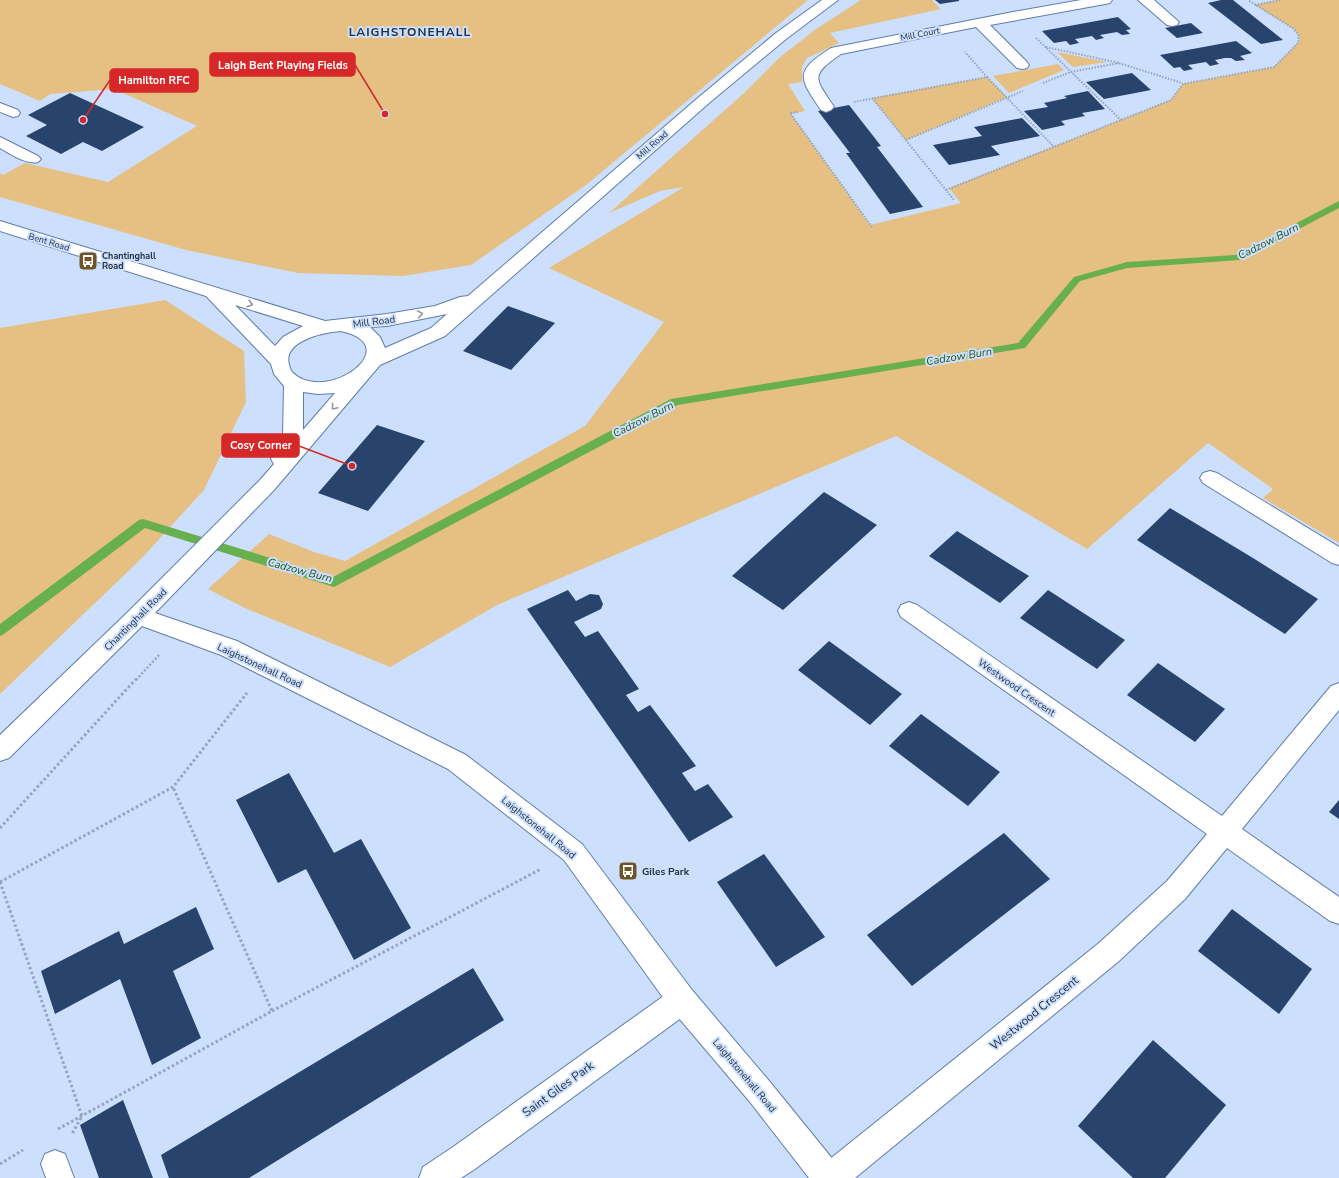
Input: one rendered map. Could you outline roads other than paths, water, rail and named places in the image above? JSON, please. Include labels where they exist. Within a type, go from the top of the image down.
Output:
[{"type":"street","name":"Mill Road","points":[[374,361],[438,332],[710,95],[780,36],[831,0]]},
{"type":"street","name":"Mill Court","points":[[826,107],[810,82],[812,71],[821,61],[836,51],[980,23],[1072,2],[1105,0]]},
{"type":"street","points":[[1145,0],[1172,22]]},
{"type":"street","points":[[980,23],[1022,65]]},
{"type":"street","name":"Bent Road","points":[[0,226],[213,293],[331,325]]},
{"type":"street","name":"Bent Road","points":[[213,293],[279,361]]},
{"type":"street","name":"Mill Road","points":[[331,325],[387,320],[438,311],[478,296]]},
{"type":"street","points":[[331,325],[354,328],[366,333],[373,341],[376,351],[374,361],[368,370],[359,377],[338,386],[330,387],[315,388],[294,383],[282,374],[279,361],[282,349],[292,339],[306,331],[331,325]]},
{"type":"street","name":"Chantinghall Road","points":[[0,751],[138,616],[267,485],[359,377]]},
{"type":"street","name":"Chantinghall Road","points":[[267,485],[293,435],[294,383]]},
{"type":"street","name":"Westwood Crescent","points":[[908,610],[1339,912]]},
{"type":"street","name":"Laighstonehall Road","points":[[138,616],[229,648],[457,762],[573,852],[682,1000],[760,1092],[829,1178]]},
{"type":"street","name":"Westwood Crescent","points":[[829,1178],[1109,952],[1176,890],[1339,693]]},
{"type":"street","name":"Saint Giles Park","points":[[434,1178],[464,1158],[682,1000]]},
{"type":"lane","points":[[0,142],[33,158]]},
{"type":"lane","points":[[1210,478],[1339,557]]},
{"type":"waterway","name":"Cadzow Burn","points":[[0,631],[143,523],[334,582],[675,402],[1021,346],[1077,279],[1127,265],[1237,258],[1339,204]]},
{"type":"place","name":"Laigh Bent Playing Fields","points":[[385,114]]},
{"type":"place","name":"Hamilton RFC","points":[[83,120]]},
{"type":"place","name":"Chantinghall Road","points":[[88,261]]},
{"type":"place","name":"Cosy Corner","points":[[352,466]]},
{"type":"place","name":"Giles Park","points":[[628,871]]},
{"type":"district","name":"LAIGHSTONEHALL","points":[[410,32]]}]
